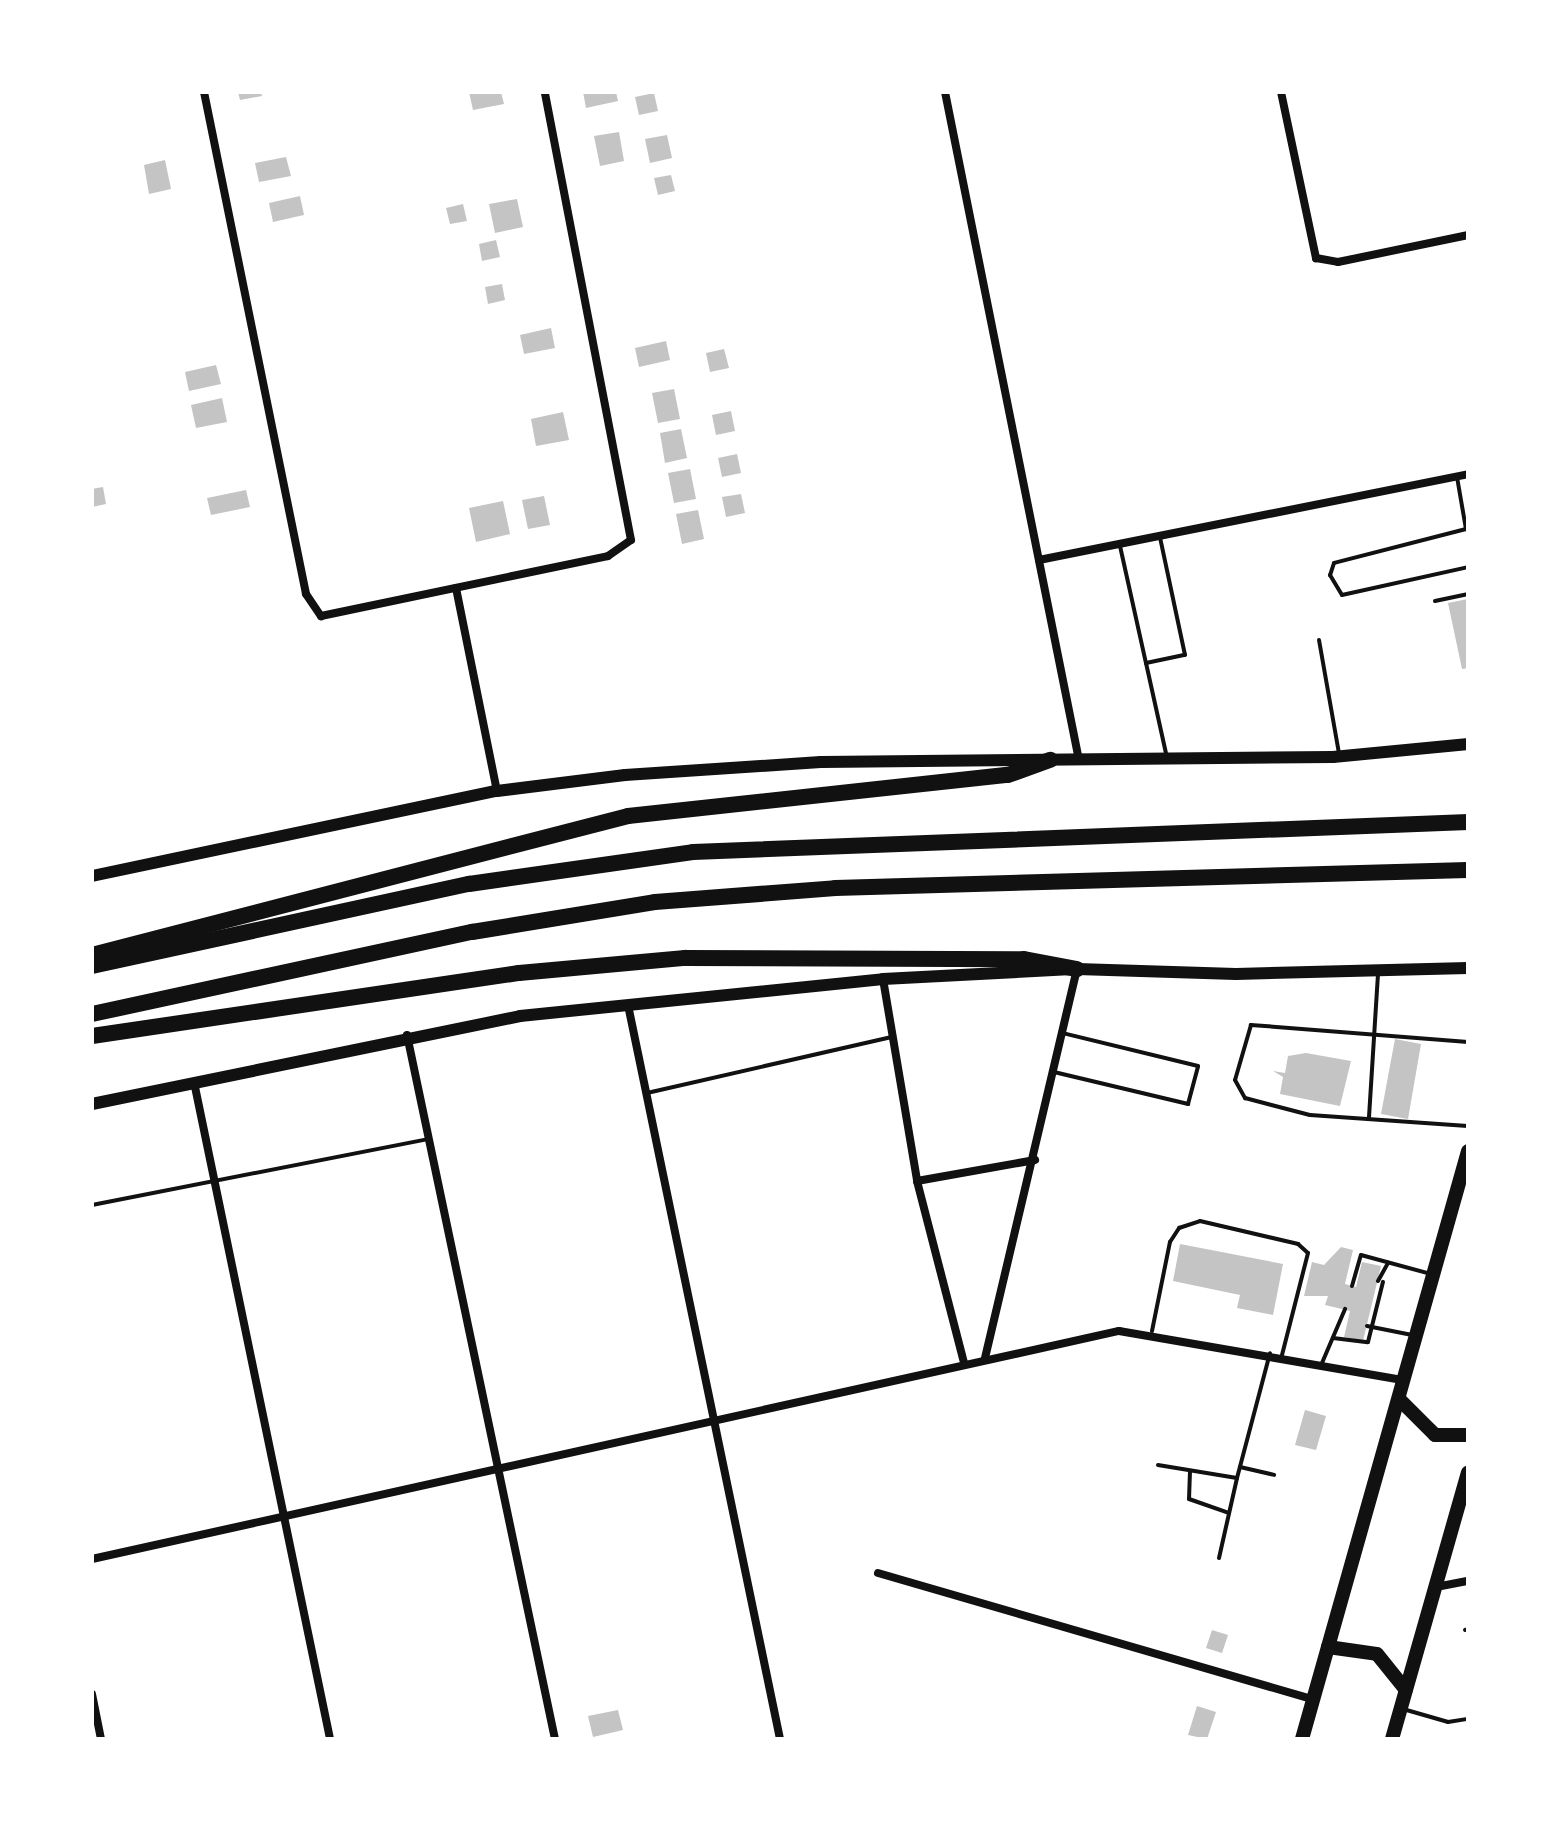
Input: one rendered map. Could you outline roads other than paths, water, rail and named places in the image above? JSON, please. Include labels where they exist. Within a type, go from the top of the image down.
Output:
[{"type":"highway","points":[[92,955],[628,816],[1008,775],[1050,760]]},
{"type":"highway","points":[[92,966],[469,884],[693,852],[1468,822]]},
{"type":"highway","points":[[92,1014],[530,921],[668,900],[835,888],[1468,870]]},
{"type":"highway","points":[[92,1036],[519,973],[670,959],[1024,959],[1077,969]]},
{"type":"main road","points":[[92,876],[497,791],[737,766],[1340,757],[1468,744]]},
{"type":"main road","points":[[92,1104],[407,1035],[628,1005],[883,979],[1077,969],[1378,971],[1468,968]]},
{"type":"main road","points":[[1302,1739],[1468,1151]]},
{"type":"main road","points":[[1399,1399],[1435,1435],[1468,1435]]},
{"type":"main road","points":[[1392,1739],[1468,1473]]},
{"type":"main road","points":[[1328,1647],[1377,1654],[1406,1690]]},
{"type":"street","points":[[204,92],[313,612],[332,615],[608,556],[631,540],[545,92]]},
{"type":"street","points":[[945,92],[1079,760]]},
{"type":"street","points":[[1281,92],[1316,258],[1338,262],[1468,235]]},
{"type":"street","points":[[1039,560],[1468,474]]},
{"type":"street","points":[[456,588],[497,791]]},
{"type":"street","points":[[985,1358],[1035,1160],[1077,969]]},
{"type":"street","points":[[883,979],[917,1181],[964,1363]]},
{"type":"street","points":[[628,1005],[780,1739]]},
{"type":"street","points":[[407,1035],[555,1739]]},
{"type":"street","points":[[194,1082],[330,1739]]},
{"type":"street","points":[[917,1181],[1035,1160]]},
{"type":"street","points":[[92,1559],[985,1358],[1152,1331],[1404,1380]]},
{"type":"street","points":[[878,1573],[1313,1699]]},
{"type":"street","points":[[1435,1587],[1468,1581]]},
{"type":"street","points":[[92,1694],[101,1739]]},
{"type":"lane","points":[[1457,477],[1468,528],[1334,563],[1330,575],[1342,595],[1468,567]]},
{"type":"lane","points":[[1146,663],[1185,655],[1160,536]]},
{"type":"lane","points":[[1120,544],[1167,759]]},
{"type":"lane","points":[[1435,601],[1468,594]]},
{"type":"lane","points":[[1319,640],[1340,757]]},
{"type":"lane","points":[[1369,1117],[1378,1031],[1378,971]]},
{"type":"lane","points":[[1468,1042],[1378,1031],[1251,1025],[1235,1080],[1245,1098],[1310,1115],[1468,1126]]},
{"type":"lane","points":[[1054,1072],[1188,1104],[1198,1066],[1063,1033]]},
{"type":"lane","points":[[647,1093],[892,1037]]},
{"type":"lane","points":[[92,1205],[429,1138]]},
{"type":"lane","points":[[1152,1331],[1170,1242],[1179,1228],[1200,1221],[1298,1244],[1308,1253],[1282,1355]]},
{"type":"lane","points":[[1352,1286],[1361,1255],[1434,1274]]},
{"type":"lane","points":[[1333,1338],[1361,1344],[1388,1262]]},
{"type":"lane","points":[[1322,1363],[1345,1309]]},
{"type":"lane","points":[[1340,1320],[1348,1322]]},
{"type":"lane","points":[[1369,1326],[1416,1336]]},
{"type":"lane","points":[[1219,1558],[1270,1353]]},
{"type":"lane","points":[[1158,1465],[1237,1478]]},
{"type":"lane","points":[[1240,1467],[1274,1475]]},
{"type":"lane","points":[[1190,1471],[1189,1499],[1229,1513]]},
{"type":"lane","points":[[1400,1709],[1448,1722],[1468,1719]]}]
